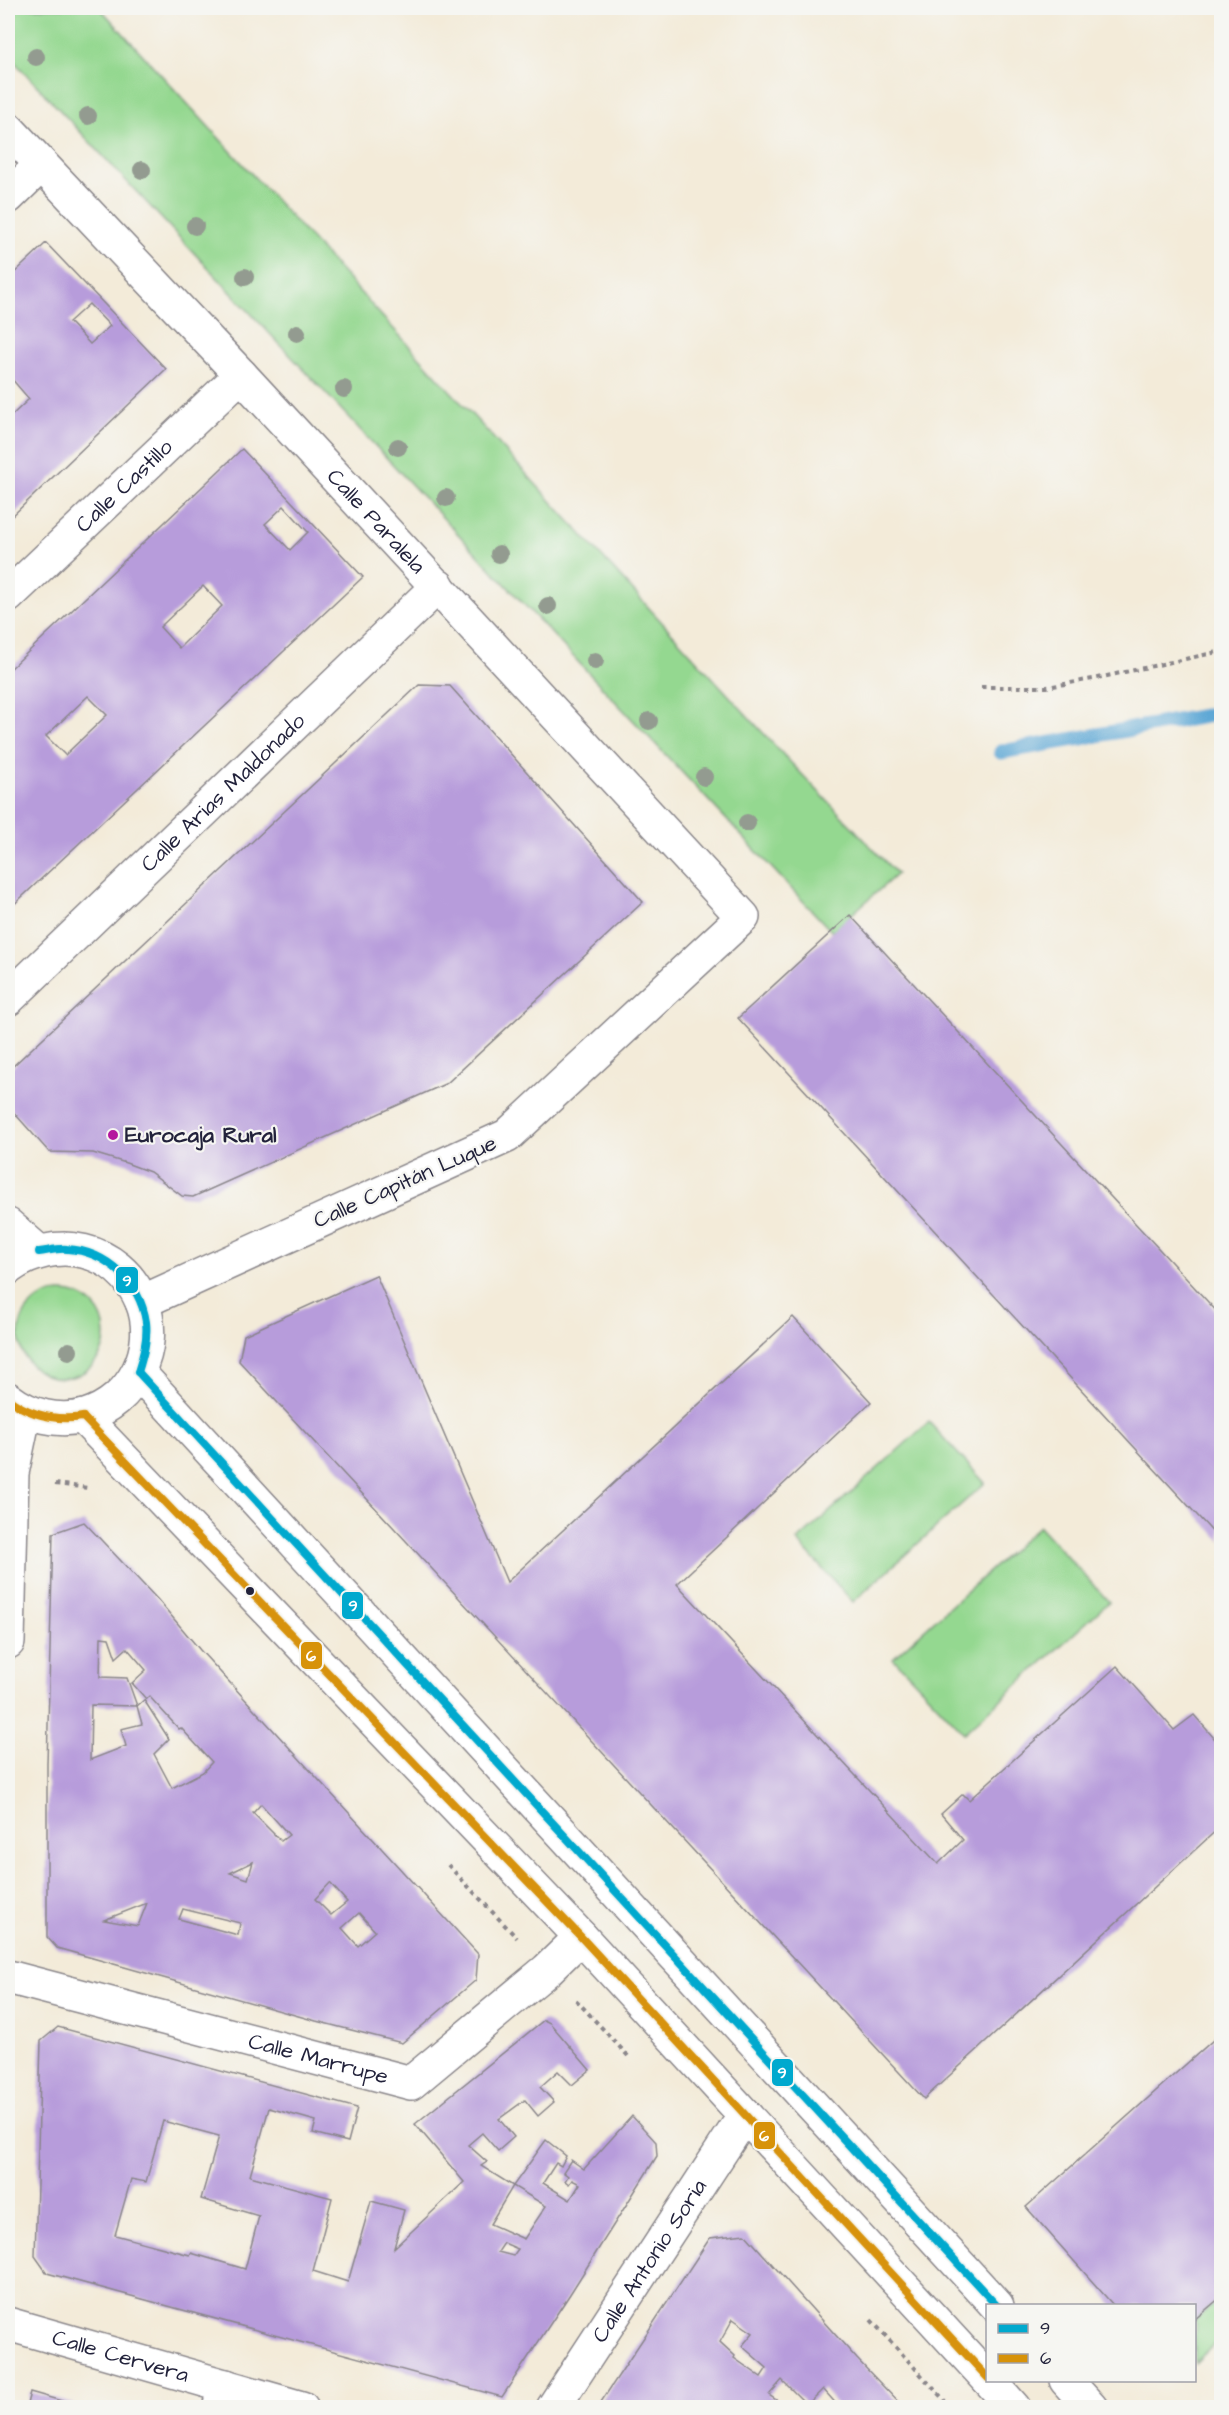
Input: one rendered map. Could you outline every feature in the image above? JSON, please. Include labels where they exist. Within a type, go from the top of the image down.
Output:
[{"type":"street","name":"Calle Paralela","points":[[8,129],[438,586],[743,917]]},
{"type":"street","points":[[8,197],[41,165]]},
{"type":"street","name":"Calle Castillo","points":[[8,596],[241,375]]},
{"type":"street","name":"Calle Arias Maldonado","points":[[8,999],[438,586]]},
{"type":"street","name":"Calle Capitán Luque","points":[[142,1302],[507,1136],[743,917]]},
{"type":"street","points":[[8,1225],[39,1252]]},
{"type":"street","points":[[8,1268],[39,1252],[52,1249],[84,1251],[103,1258],[124,1275],[142,1302],[147,1323],[147,1345],[138,1372],[128,1388],[102,1410],[82,1416],[50,1418],[16,1405],[8,1642]]},
{"type":"street","points":[[138,1372],[995,2304]]},
{"type":"street","points":[[82,1416],[581,1936],[986,2378]]},
{"type":"street","name":"Calle Marrupe","points":[[8,1977],[411,2083],[547,1970],[581,1936]]},
{"type":"street","name":"Calle Antonio Soria","points":[[553,2408],[745,2115]]},
{"type":"street","name":"Calle Cervera","points":[[8,2324],[223,2397],[302,2408]]},
{"type":"street","points":[[990,2382],[1014,2408]]},
{"type":"street","points":[[1068,2382],[1091,2408]]},
{"type":"path","points":[[981,687],[1047,687],[1221,651]]},
{"type":"path","points":[[12,1473],[40,1481],[90,1488]]},
{"type":"path","points":[[441,1858],[633,2062]]},
{"type":"path","points":[[868,2317],[952,2408]]},
{"type":"green space","points":[[8,8],[100,8],[777,748],[897,874],[832,932],[8,55]]},
{"type":"green space","points":[[54,1292],[70,1292],[93,1304],[102,1318],[105,1335],[102,1352],[93,1366],[70,1378],[54,1378],[38,1371],[26,1359],[19,1343],[19,1327],[26,1311],[38,1299]]},
{"type":"green space","points":[[929,1422],[985,1483],[853,1602],[797,1541]]},
{"type":"green space","points":[[1039,1526],[1109,1602],[964,1733],[893,1658]]},
{"type":"green space","points":[[1221,2297],[1221,2338],[1196,2362],[1196,2319]]},
{"type":"building","points":[[46,243],[166,369],[8,520],[8,427],[10,425],[8,419],[29,399],[11,378],[8,381],[8,279]],"holes":[[[89,304],[110,326],[90,344],[69,322]]]},
{"type":"building","points":[[242,449],[363,577],[8,910],[8,671]],"holes":[[[284,506],[308,532],[290,550],[265,524]],[[203,586],[222,606],[179,648],[160,627]],[[88,696],[107,715],[65,755],[46,736]]]},
{"type":"building","points":[[419,685],[450,686],[643,902],[447,1083],[193,1197],[182,1196],[150,1172],[126,1163],[93,1153],[49,1152],[8,1106],[10,1069]]},
{"type":"building","points":[[850,915],[1221,1316],[1221,1541],[738,1018]]},
{"type":"building","points":[[376,1275],[507,1582],[793,1317],[871,1402],[677,1584],[938,1864],[963,1840],[941,1814],[963,1794],[969,1800],[1117,1666],[1174,1730],[1194,1715],[1221,1746],[1221,1826],[924,2099],[239,1361],[244,1335]]},
{"type":"building","points":[[84,1522],[158,1600],[200,1650],[478,1954],[476,1980],[402,2043],[57,1948],[47,1937],[47,1764],[53,1533]],"holes":[[[101,1637],[109,1638],[116,1658],[127,1648],[146,1670],[132,1683],[146,1699],[149,1696],[212,1762],[203,1772],[172,1788],[154,1754],[169,1739],[144,1700],[137,1706],[127,1678],[100,1677]],[[91,1705],[137,1706],[142,1724],[121,1729],[126,1746],[90,1760]],[[261,1804],[289,1835],[281,1841],[253,1813]],[[253,1862],[248,1879],[230,1873]],[[330,1883],[347,1902],[331,1915],[315,1899]],[[147,1903],[138,1926],[104,1920]],[[183,1909],[240,1923],[238,1935],[179,1919]],[[359,1913],[375,1931],[358,1946],[342,1928]]]},
{"type":"building","points":[[544,2020],[550,2023],[590,2070],[572,2085],[558,2071],[540,2087],[554,2102],[538,2116],[525,2100],[499,2119],[514,2137],[498,2151],[482,2133],[468,2145],[487,2162],[481,2166],[513,2186],[546,2140],[566,2156],[561,2166],[556,2163],[543,2183],[570,2200],[580,2184],[572,2180],[569,2184],[565,2181],[568,2176],[563,2172],[571,2160],[584,2169],[632,2116],[656,2142],[657,2156],[502,2397],[47,2273],[35,2256],[41,2041],[58,2027],[357,2108],[348,2142],[313,2133],[316,2121],[269,2108],[250,2176],[332,2198],[313,2271],[348,2282],[371,2201],[404,2210],[394,2248],[464,2182],[415,2124]],"holes":[[[163,2121],[219,2136],[201,2199],[259,2216],[245,2269],[191,2253],[190,2255],[115,2235],[131,2179],[146,2182]],[[513,2186],[546,2206],[524,2239],[490,2224]],[[504,2243],[518,2249],[513,2256],[498,2252]]]},
{"type":"building","points":[[1221,2033],[1221,2297],[1196,2318],[1196,2304],[1112,2304],[1026,2207]]},
{"type":"building","points":[[745,2234],[904,2408],[840,2408],[823,2389],[807,2405],[782,2380],[769,2395],[788,2408],[597,2408],[710,2238]],"holes":[[[733,2319],[753,2333],[742,2346],[767,2368],[761,2377],[734,2358],[735,2356],[720,2342]]]},
{"type":"building","points":[[30,2392],[83,2407],[83,2408],[26,2408]]},
{"type":"waterway","points":[[1001,752],[1222,713]]},
{"type":"transit line","name":"9","points":[[39,1252],[57,1249],[81,1251],[108,1262],[129,1282],[137,1294],[146,1322],[146,1341],[138,1372]]},
{"type":"transit line","name":"9","points":[[138,1372],[995,2304]]},
{"type":"transit line","name":"6","points":[[8,1399],[25,1410],[44,1416],[83,1417]]},
{"type":"transit line","name":"6","points":[[83,1417],[581,1937],[986,2376]]},
{"type":"place","name":"Eurocaja Rural","points":[[113,1135]]}]
